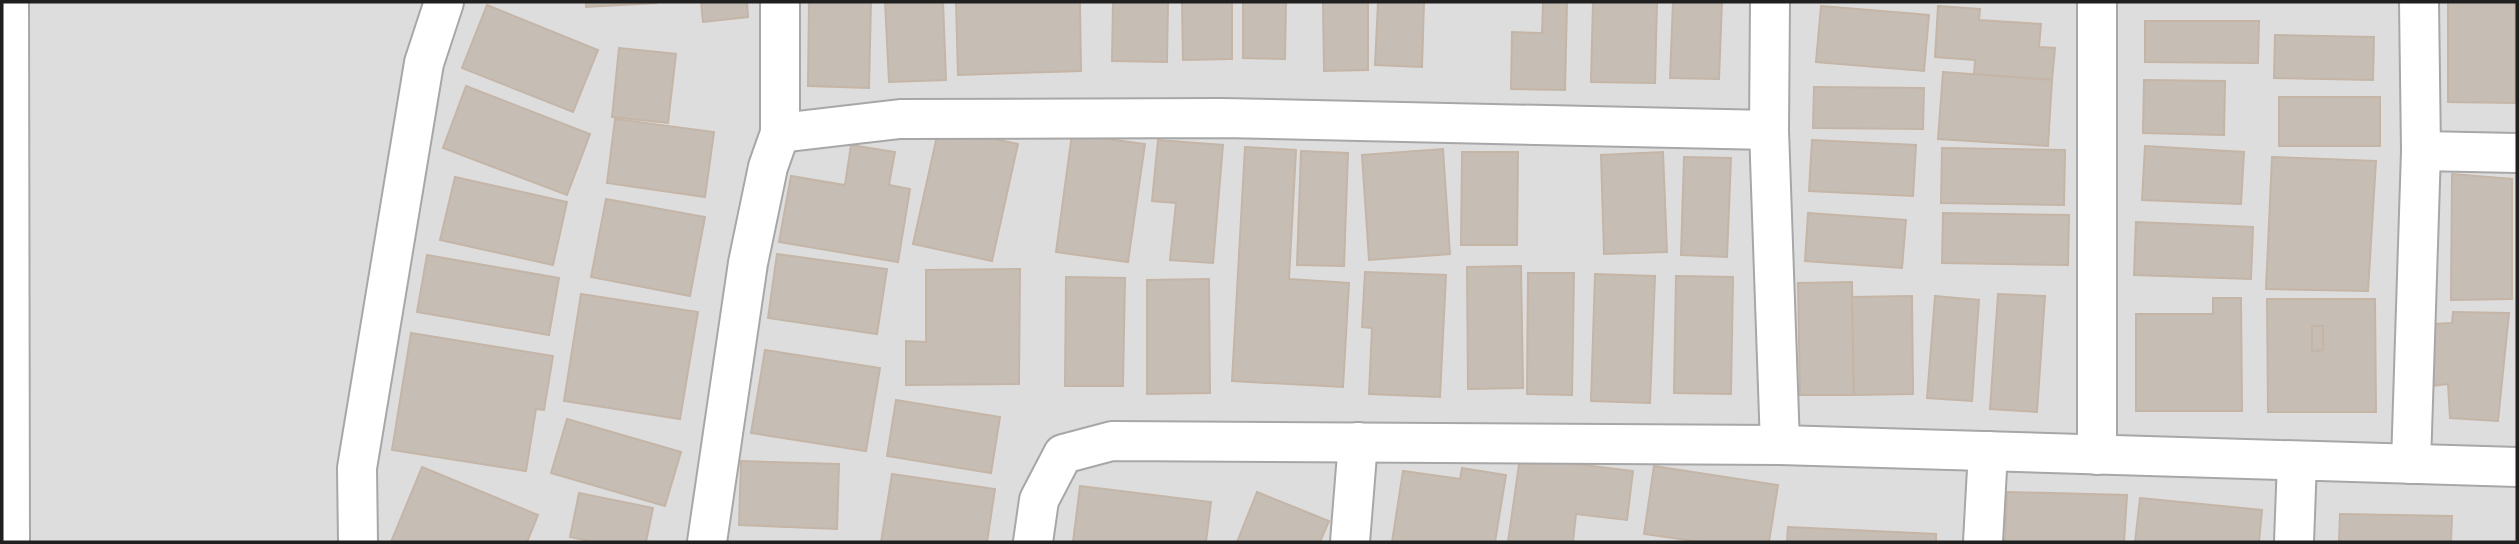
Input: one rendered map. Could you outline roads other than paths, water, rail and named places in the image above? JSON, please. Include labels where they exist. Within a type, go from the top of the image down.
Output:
[{"type":"street","points":[[9,2],[10,542]]},
{"type":"street","points":[[358,542],[356,468],[424,63],[444,2]]},
{"type":"street","points":[[707,542],[748,263],[768,167],[780,133],[780,2]]},
{"type":"street","points":[[1770,2],[1769,131],[1780,445]]},
{"type":"street","points":[[2097,455],[2098,2]]},
{"type":"street","points":[[2411,464],[2421,151],[2419,2]]},
{"type":"street","points":[[780,133],[900,119],[1222,118],[1769,131]]},
{"type":"street","points":[[2421,151],[2517,153]]},
{"type":"street","points":[[1033,542],[1039,500],[1063,454],[1112,441],[1780,445],[2517,467]]},
{"type":"street","points":[[1350,542],[1358,442]]},
{"type":"street","points":[[1983,542],[1988,451]]},
{"type":"street","points":[[2294,542],[2297,461]]}]
